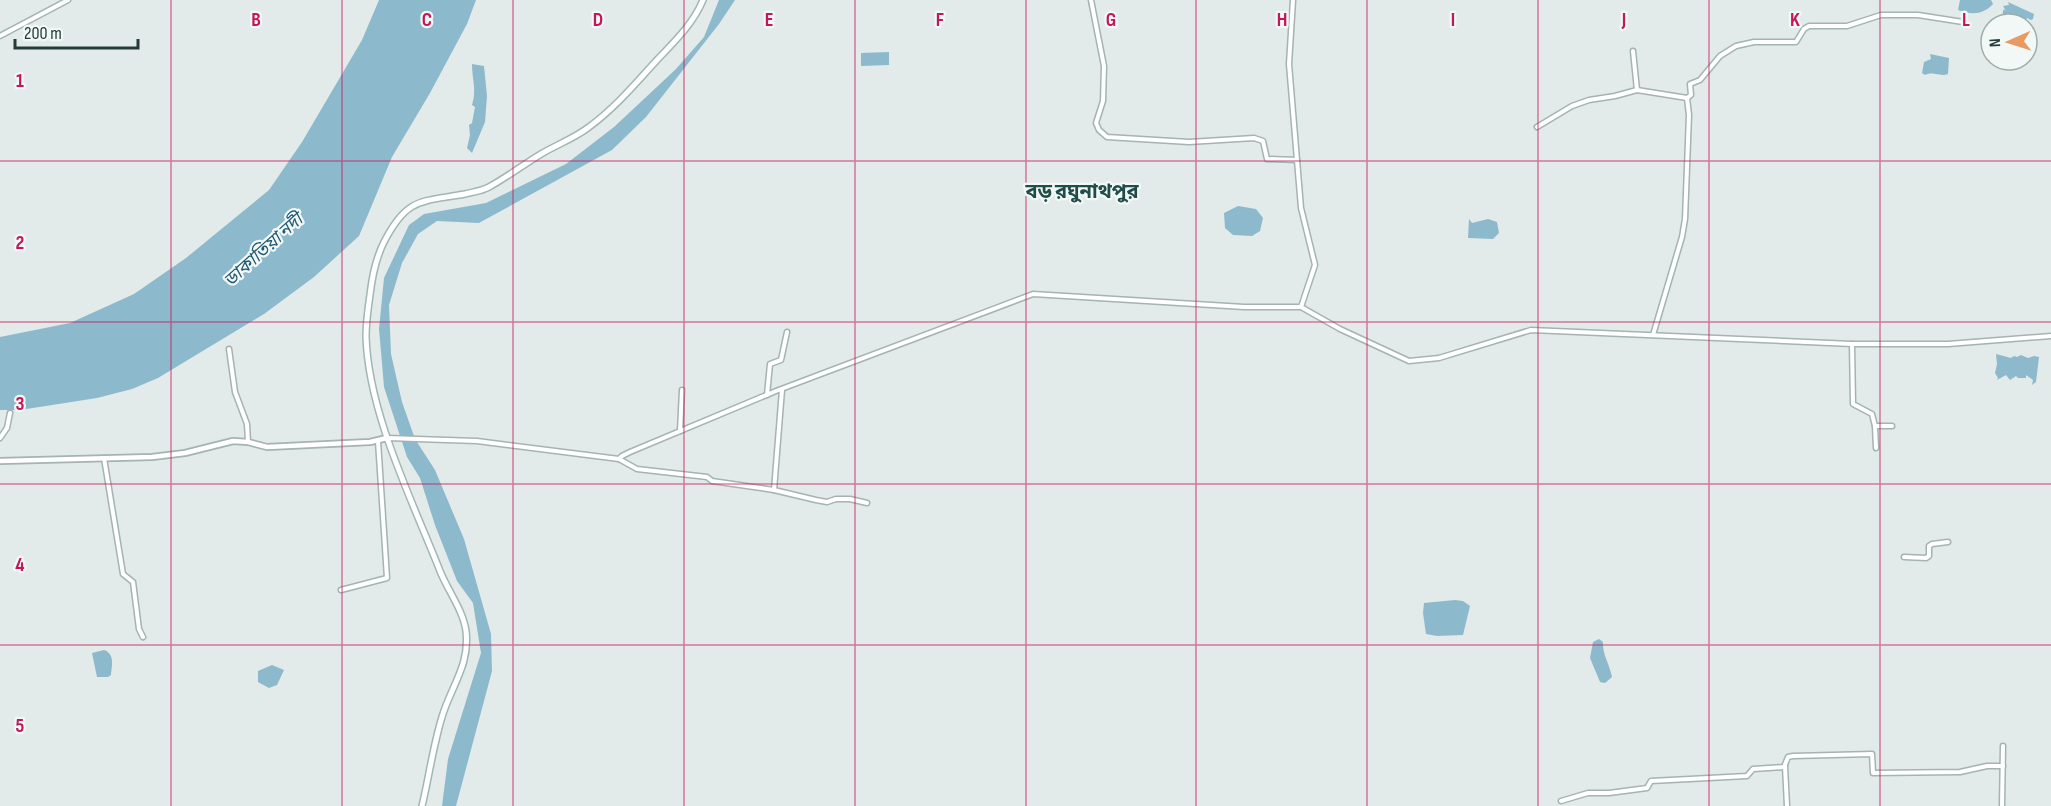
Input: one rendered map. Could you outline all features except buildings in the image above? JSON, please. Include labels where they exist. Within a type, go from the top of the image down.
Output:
[{"type":"main road","points":[[422,806],[441,718],[464,667],[467,648],[462,617],[445,584],[387,438],[374,396],[366,337],[374,271],[383,244],[406,209],[426,199],[475,192],[488,187],[588,128],[618,101],[675,41],[693,20],[703,0]]},
{"type":"street","points":[[0,36],[69,0]]},
{"type":"street","points":[[1091,0],[1104,66],[1103,101],[1096,123],[1099,130],[1107,137],[1189,141],[1254,138],[1263,141],[1267,159],[1297,160]]},
{"type":"street","points":[[1293,0],[1289,64],[1301,208],[1315,265],[1301,307]]},
{"type":"street","points":[[1687,98],[1691,95],[1690,84],[1700,80],[1720,56],[1736,46],[1754,42],[1796,42],[1804,29],[1809,26],[1847,26],[1881,15],[1918,15],[1963,22]]},
{"type":"street","points":[[1633,51],[1637,90]]},
{"type":"street","points":[[1537,127],[1572,106],[1637,90],[1687,98]]},
{"type":"street","points":[[1653,335],[1682,237],[1685,219],[1689,115],[1687,98]]},
{"type":"street","points":[[620,459],[630,452],[767,395],[883,349],[1033,294],[1244,307],[1301,307],[1340,329],[1409,360],[1438,358],[1531,330],[1852,344],[1948,344],[2051,336]]},
{"type":"street","points":[[767,395],[770,364],[781,360],[787,332]]},
{"type":"street","points":[[1852,344],[1853,404],[1872,414],[1876,448]]},
{"type":"street","points":[[229,349],[235,392],[247,424],[248,442]]},
{"type":"street","points":[[680,431],[682,390]]},
{"type":"street","points":[[774,490],[782,390]]},
{"type":"street","points":[[0,438],[7,428],[10,413]]},
{"type":"street","points":[[1875,426],[1892,426]]},
{"type":"street","points":[[0,461],[152,458],[185,453],[233,441],[267,447],[378,441],[387,438],[477,441],[620,459],[637,469],[707,477],[712,481],[774,490],[816,501],[858,499],[867,503]]},
{"type":"street","points":[[341,590],[387,578],[378,441]]},
{"type":"street","points":[[104,458],[123,574],[133,582],[143,637]]},
{"type":"street","points":[[1904,557],[1926,558],[1929,556],[1929,546],[1948,542]]},
{"type":"street","points":[[2002,806],[2003,746]]},
{"type":"street","points":[[1787,806],[1785,765],[1788,757],[1793,756],[1872,754],[1873,773],[1960,772],[1988,766],[2003,766]]},
{"type":"street","points":[[1560,801],[1588,794],[1647,788],[1652,781],[1746,776],[1753,769],[1785,765]]},
{"type":"water","name":"ডাকাতিয়া নদী","points":[[379,0],[476,0],[467,24],[392,157],[359,236],[314,277],[264,314],[158,378],[132,389],[97,398],[20,410],[0,410],[0,337],[70,323],[134,294],[186,258],[269,190],[302,142],[362,40]]},
{"type":"water","points":[[719,0],[735,0],[646,117],[612,150],[479,223],[437,221],[418,234],[402,263],[389,305],[391,354],[402,402],[415,439],[435,470],[464,539],[491,634],[492,671],[456,806],[442,806],[448,759],[481,653],[473,603],[457,581],[420,478],[407,457],[384,387],[379,329],[384,278],[409,225],[424,214],[486,203],[566,164],[614,127],[676,69],[704,37]]},
{"type":"water","points":[[1960,0],[1991,0],[1993,4],[1977,13],[1958,10]]},
{"type":"water","points":[[2008,2],[2030,12],[2003,12],[2004,9],[2006,11],[2003,6],[2009,5]]},
{"type":"water","points":[[889,52],[889,65],[861,66],[861,53]]},
{"type":"water","points":[[1930,54],[1949,58],[1948,74],[1925,75],[1922,73],[1924,62],[1931,59]]},
{"type":"water","points":[[472,64],[484,66],[487,96],[485,122],[472,153],[467,148],[470,135],[469,125],[472,123],[475,107],[472,105],[474,90]]},
{"type":"water","points":[[1238,206],[1256,209],[1263,218],[1260,231],[1252,236],[1233,235],[1225,228],[1224,213]]},
{"type":"water","points":[[1469,219],[1472,223],[1488,219],[1497,222],[1499,233],[1493,239],[1468,238]]},
{"type":"water","points":[[1996,354],[2011,358],[2021,355],[2028,358],[2039,357],[2036,382],[2032,385],[2033,380],[2026,375],[2026,378],[2016,376],[2010,380],[2006,375],[1997,380]]},
{"type":"water","points":[[1463,601],[1470,606],[1463,635],[1426,634],[1424,603]]},
{"type":"water","points":[[1599,639],[1603,642],[1612,677],[1605,683],[1600,682],[1590,658],[1593,642]]},
{"type":"water","points":[[104,650],[111,657],[111,675],[97,677],[92,653]]},
{"type":"water","points":[[272,665],[284,670],[277,685],[269,688],[258,682],[258,671]]},
{"type":"district","name":"বড় রঘুনাথপুর","points":[[1082,191]]}]
